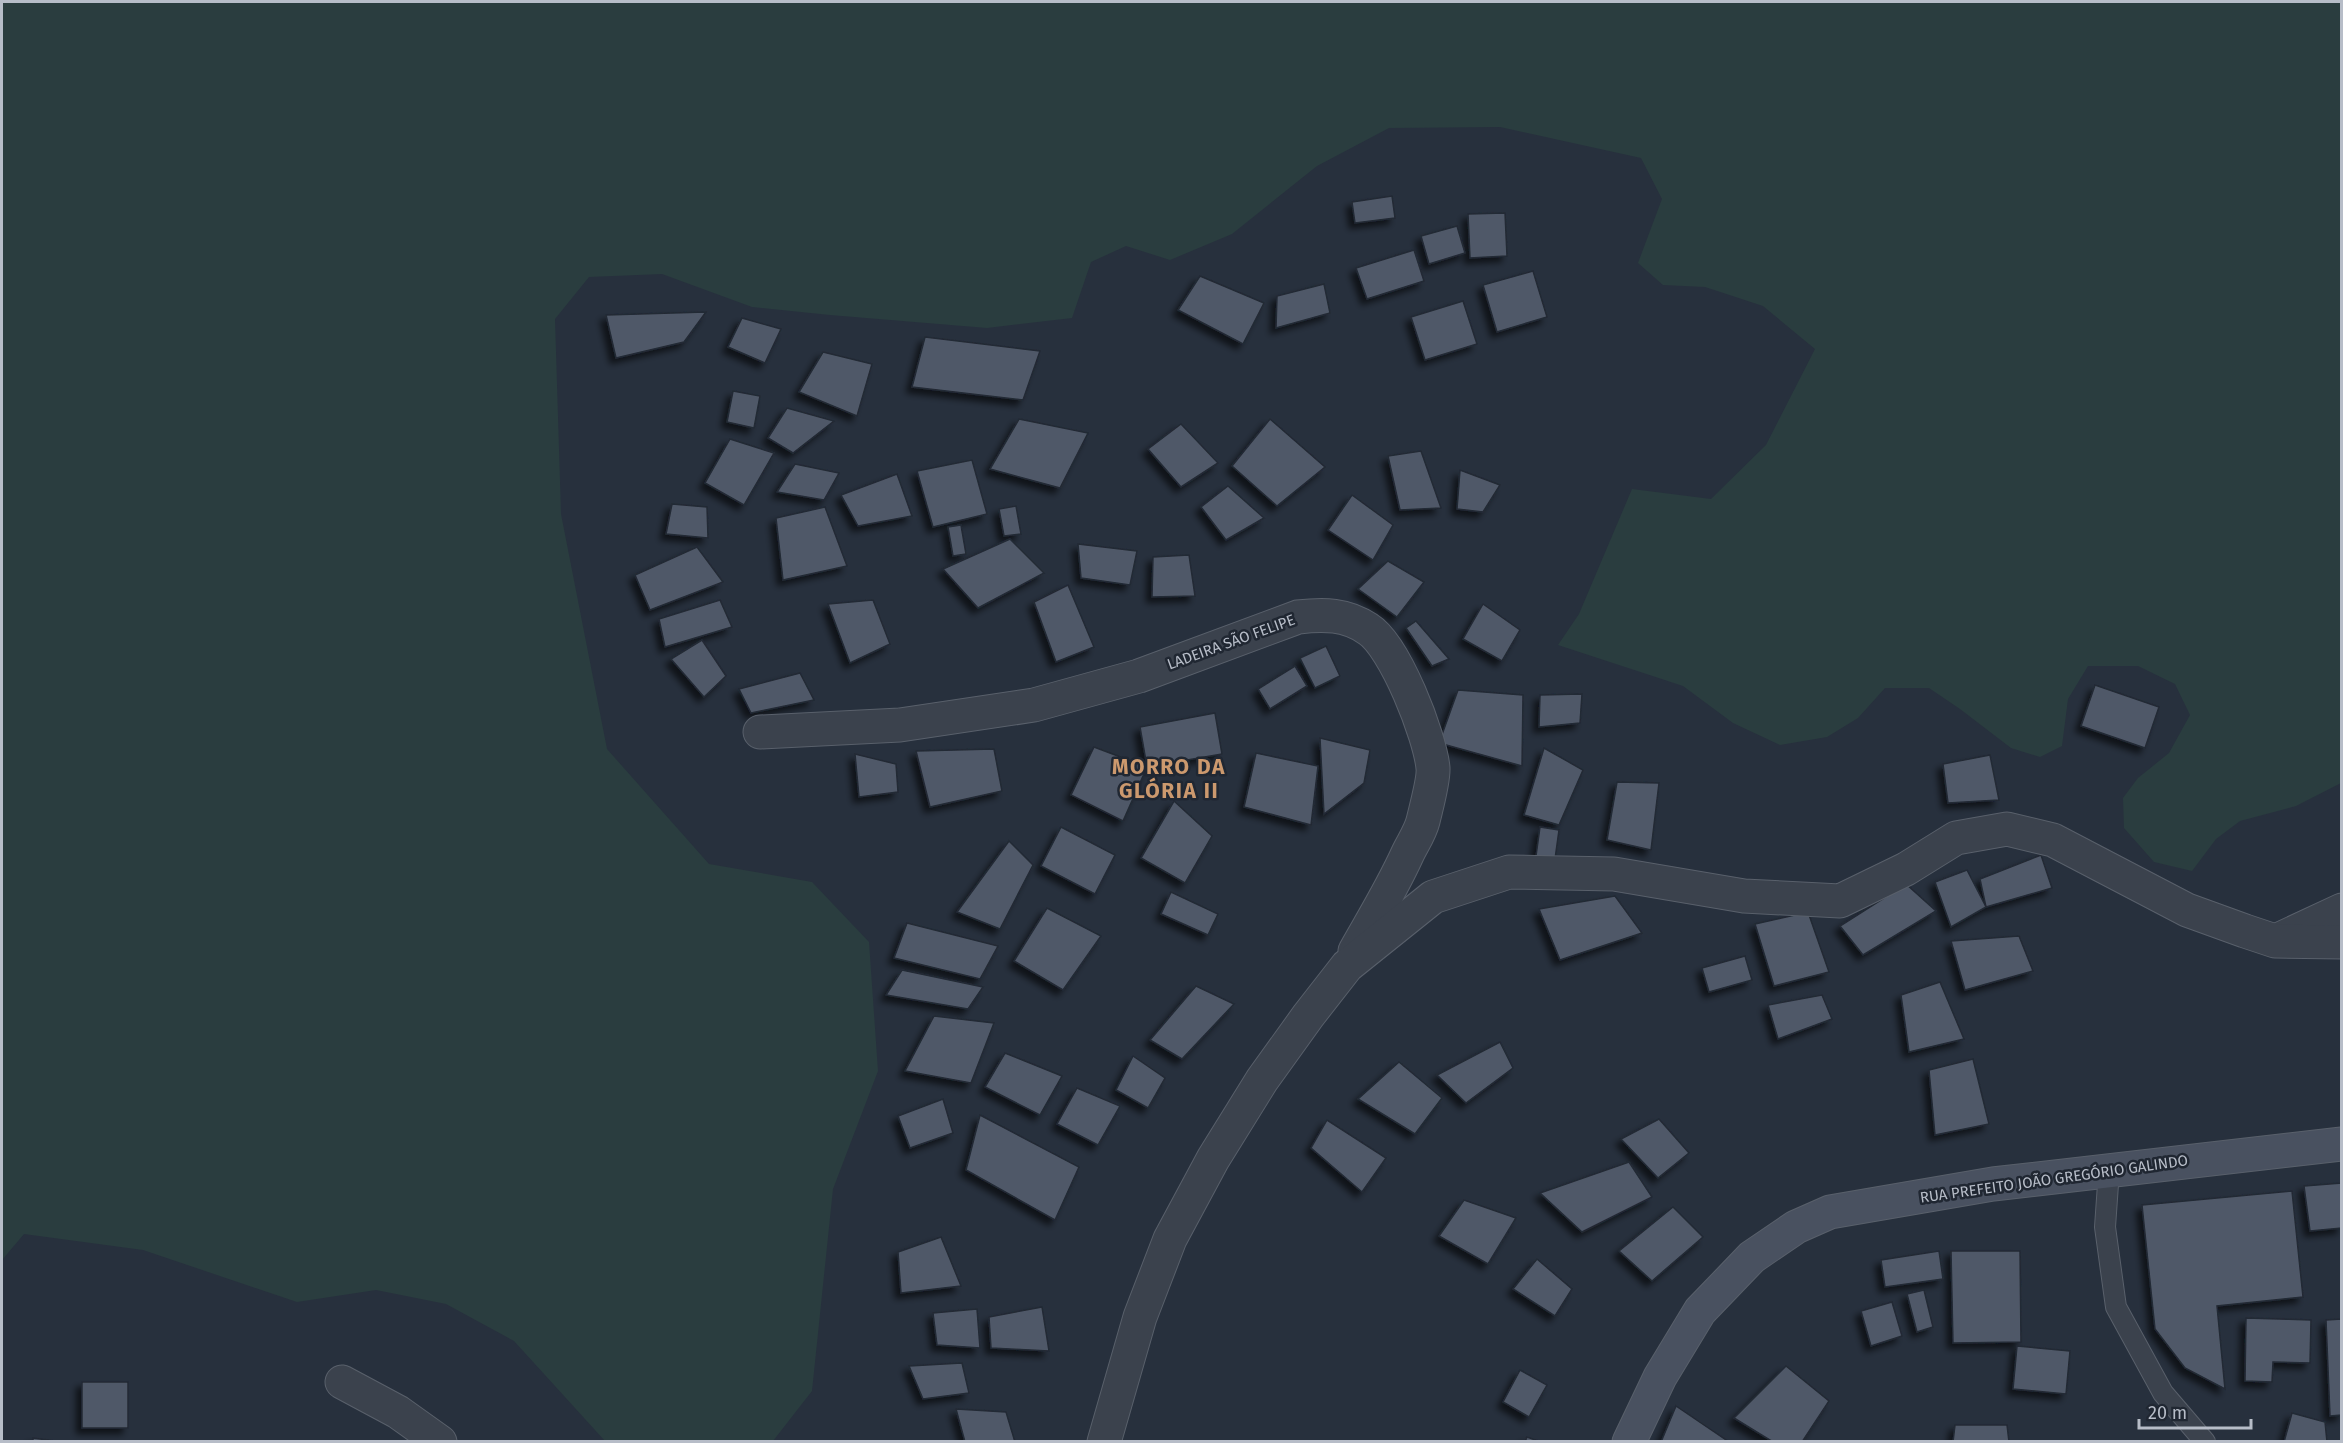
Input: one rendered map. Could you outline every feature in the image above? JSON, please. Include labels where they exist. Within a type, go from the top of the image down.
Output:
[{"type":"main road","name":"RUA PREFEITO JOÃO GREGÓRIO GALINDO","points":[[1629,1442],[1660,1377],[1700,1311],[1752,1257],[1796,1227],[1830,1212],[1993,1184],[2342,1144]]},
{"type":"street","name":"LADEIRA SÃO FELIPE","points":[[760,732],[900,725],[1034,705],[1139,676],[1298,617],[1324,614],[1345,617],[1370,629],[1387,649],[1421,723],[1433,769],[1422,823],[1398,875],[1347,966]]},
{"type":"street","points":[[1104,1442],[1140,1317],[1170,1239],[1213,1159],[1262,1080],[1347,966],[1433,897],[1509,872],[1614,874],[1744,896],[1840,901],[1906,870],[1956,838],[2007,829],[2053,840],[2187,910],[2275,941],[2342,942]]},
{"type":"street","points":[[2275,941],[2342,910]]},
{"type":"street","points":[[342,1382],[398,1412],[440,1442]]},
{"type":"lane","points":[[2109,1170],[2105,1227],[2116,1307],[2163,1394],[2205,1442]]},
{"type":"shaded area","points":[[2,2],[2341,2],[2341,783],[2296,806],[2240,821],[2216,839],[2192,871],[2154,862],[2124,828],[2123,798],[2138,778],[2169,753],[2190,715],[2175,684],[2138,666],[2088,666],[2068,699],[2062,746],[2040,757],[2011,748],[1929,688],[1885,688],[1858,718],[1827,737],[1780,745],[1733,723],[1683,686],[1558,645],[1579,614],[1632,489],[1711,499],[1766,445],[1815,349],[1763,306],[1705,287],[1663,285],[1638,263],[1662,199],[1641,158],[1500,127],[1389,128],[1317,166],[1232,234],[1170,260],[1126,246],[1091,262],[1072,318],[987,328],[752,307],[662,274],[589,277],[555,319],[561,514],[607,749],[709,864],[812,882],[869,942],[878,1071],[833,1189],[812,1391],[773,1441],[605,1441],[514,1341],[446,1304],[376,1290],[297,1302],[143,1250],[24,1234],[2,1260]]},
{"type":"building","points":[[1392,196],[1395,218],[1355,223],[1352,202]]},
{"type":"building","points":[[1505,213],[1507,256],[1470,258],[1468,214]]},
{"type":"building","points":[[1457,226],[1465,253],[1429,264],[1421,236]]},
{"type":"building","points":[[1414,250],[1424,281],[1367,299],[1356,268]]},
{"type":"building","points":[[1533,271],[1547,317],[1497,332],[1483,285]]},
{"type":"building","points":[[1200,276],[1264,303],[1243,344],[1178,310]]},
{"type":"building","points":[[1324,284],[1330,313],[1276,328],[1277,296]]},
{"type":"building","points":[[1463,301],[1477,344],[1425,360],[1411,317]]},
{"type":"building","points":[[706,312],[684,342],[616,358],[606,315]]},
{"type":"building","points":[[742,318],[781,329],[765,363],[728,347]]},
{"type":"building","points":[[925,337],[1040,351],[1023,400],[912,387]]},
{"type":"building","points":[[823,352],[872,364],[857,416],[799,392]]},
{"type":"building","points":[[733,391],[760,396],[754,428],[727,422]]},
{"type":"building","points":[[787,408],[834,421],[793,453],[768,438]]},
{"type":"building","points":[[1019,419],[1088,433],[1060,488],[990,469]]},
{"type":"building","points":[[1270,419],[1325,467],[1277,506],[1232,466]]},
{"type":"building","points":[[1181,424],[1218,463],[1181,487],[1148,449]]},
{"type":"building","points":[[730,439],[774,453],[744,505],[705,483]]},
{"type":"building","points":[[1421,451],[1441,508],[1400,510],[1388,456]]},
{"type":"building","points":[[972,460],[987,514],[933,527],[917,471]]},
{"type":"building","points":[[795,464],[839,473],[824,500],[777,492]]},
{"type":"building","points":[[1460,470],[1500,485],[1483,512],[1457,509]]},
{"type":"building","points":[[897,474],[912,516],[858,526],[841,495]]},
{"type":"building","points":[[1228,486],[1264,518],[1226,540],[1201,507]]},
{"type":"building","points":[[1352,495],[1393,525],[1373,560],[1328,530]]},
{"type":"building","points":[[672,504],[707,507],[708,538],[666,534]]},
{"type":"building","points":[[1016,506],[1021,534],[1004,536],[999,509]]},
{"type":"building","points":[[825,507],[847,566],[783,580],[776,518]]},
{"type":"building","points":[[961,525],[966,554],[953,556],[948,527]]},
{"type":"building","points":[[1010,539],[1044,573],[978,608],[943,569]]},
{"type":"building","points":[[1078,544],[1137,551],[1130,585],[1081,578]]},
{"type":"building","points":[[697,547],[723,582],[650,610],[635,575]]},
{"type":"building","points":[[1189,555],[1195,596],[1152,597],[1153,557]]},
{"type":"building","points":[[1388,561],[1424,582],[1397,617],[1358,589]]},
{"type":"building","points":[[1068,585],[1094,647],[1056,662],[1034,602]]},
{"type":"building","points":[[720,600],[732,627],[665,647],[659,619]]},
{"type":"building","points":[[873,600],[890,644],[850,663],[828,604]]},
{"type":"building","points":[[1483,604],[1520,630],[1502,661],[1463,639]]},
{"type":"building","points":[[1416,621],[1449,659],[1432,666],[1406,628]]},
{"type":"building","points":[[702,640],[726,676],[704,697],[671,659]]},
{"type":"building","points":[[1326,646],[1340,676],[1315,688],[1300,658]]},
{"type":"building","points":[[1295,666],[1307,686],[1270,709],[1258,689]]},
{"type":"building","points":[[800,673],[814,700],[751,713],[739,689]]},
{"type":"building","points":[[2095,685],[2159,707],[2145,748],[2081,726]]},
{"type":"building","points":[[1458,690],[1523,695],[1522,766],[1439,743]]},
{"type":"building","points":[[1582,694],[1580,723],[1539,727],[1540,695]]},
{"type":"building","points":[[1215,713],[1222,754],[1147,767],[1140,727]]},
{"type":"building","points":[[1320,738],[1370,750],[1364,783],[1324,814]]},
{"type":"building","points":[[1094,747],[1147,767],[1123,821],[1071,795]]},
{"type":"building","points":[[1544,748],[1583,770],[1559,825],[1524,815]]},
{"type":"building","points":[[994,749],[1002,791],[930,807],[916,751]]},
{"type":"building","points":[[1256,753],[1318,766],[1311,825],[1244,807]]},
{"type":"building","points":[[855,754],[896,764],[898,792],[859,797]]},
{"type":"building","points":[[1990,755],[1999,800],[1948,803],[1943,764]]},
{"type":"building","points":[[1617,782],[1659,783],[1651,850],[1607,840]]},
{"type":"building","points":[[1174,801],[1212,836],[1185,883],[1141,858]]},
{"type":"building","points":[[1061,827],[1115,855],[1095,894],[1041,866]]},
{"type":"building","points":[[1540,827],[1559,830],[1555,859],[1536,856]]},
{"type":"building","points":[[1009,841],[1033,865],[1000,929],[957,912]]},
{"type":"building","points":[[2041,855],[2052,888],[1986,907],[1980,879]]},
{"type":"building","points":[[1967,870],[1986,907],[1951,927],[1935,882]]},
{"type":"building","points":[[1906,884],[1936,911],[1863,955],[1840,926]]},
{"type":"building","points":[[1171,892],[1218,914],[1208,935],[1161,914]]},
{"type":"building","points":[[1615,896],[1642,933],[1560,960],[1539,909]]},
{"type":"building","points":[[1047,908],[1101,936],[1063,990],[1014,961]]},
{"type":"building","points":[[1808,912],[1829,972],[1774,986],[1755,924]]},
{"type":"building","points":[[907,923],[998,946],[980,979],[894,958]]},
{"type":"building","points":[[2019,936],[2033,971],[1965,990],[1951,941]]},
{"type":"building","points":[[1745,956],[1752,980],[1709,992],[1702,968]]},
{"type":"building","points":[[902,970],[983,987],[968,1009],[886,995]]},
{"type":"building","points":[[1940,982],[1964,1039],[1909,1052],[1901,995]]},
{"type":"building","points":[[1196,986],[1234,1004],[1182,1059],[1150,1040]]},
{"type":"building","points":[[1822,995],[1832,1019],[1778,1039],[1768,1005]]},
{"type":"building","points":[[934,1016],[994,1023],[971,1083],[905,1071]]},
{"type":"building","points":[[1500,1042],[1513,1068],[1466,1103],[1437,1075]]},
{"type":"building","points":[[1005,1053],[1062,1076],[1040,1115],[985,1087]]},
{"type":"building","points":[[1133,1056],[1165,1078],[1148,1108],[1116,1090]]},
{"type":"building","points":[[1973,1059],[1989,1124],[1935,1135],[1929,1070]]},
{"type":"building","points":[[1399,1062],[1442,1098],[1415,1134],[1358,1099]]},
{"type":"building","points":[[1077,1088],[1120,1106],[1098,1145],[1057,1124]]},
{"type":"building","points":[[943,1099],[953,1133],[910,1148],[898,1116]]},
{"type":"building","points":[[980,1115],[1079,1167],[1055,1220],[966,1170]]},
{"type":"building","points":[[1659,1119],[1689,1153],[1658,1178],[1621,1139]]},
{"type":"building","points":[[1327,1120],[1386,1158],[1362,1192],[1311,1148]]},
{"type":"building","points":[[1629,1162],[1652,1197],[1582,1232],[1540,1193]]},
{"type":"building","points":[[2342,1183],[2342,1228],[2310,1231],[2304,1186]]},
{"type":"building","points":[[2292,1191],[2303,1297],[2217,1306],[2225,1389],[2185,1368],[2155,1329],[2142,1205]]},
{"type":"building","points":[[1464,1200],[1516,1218],[1488,1264],[1439,1236]]},
{"type":"building","points":[[1673,1207],[1703,1237],[1652,1281],[1619,1251]]},
{"type":"building","points":[[941,1237],[961,1286],[901,1293],[898,1252]]},
{"type":"building","points":[[1939,1251],[1943,1279],[1885,1287],[1881,1260]]},
{"type":"building","points":[[1951,1251],[2020,1251],[2021,1342],[1953,1343]]},
{"type":"building","points":[[1537,1259],[1572,1289],[1555,1316],[1513,1289]]},
{"type":"building","points":[[1924,1290],[1933,1327],[1917,1332],[1907,1294]]},
{"type":"building","points":[[1892,1302],[1902,1336],[1871,1346],[1861,1311]]},
{"type":"building","points":[[1042,1307],[1049,1351],[991,1348],[989,1317]]},
{"type":"building","points":[[977,1309],[980,1348],[937,1345],[933,1313]]},
{"type":"building","points":[[2246,1318],[2311,1320],[2310,1363],[2273,1362],[2272,1382],[2245,1381]]},
{"type":"building","points":[[2342,1319],[2342,1415],[2330,1416],[2326,1320]]},
{"type":"building","points":[[2017,1346],[2070,1351],[2066,1394],[2013,1389]]},
{"type":"building","points":[[962,1363],[969,1393],[923,1399],[909,1366]]},
{"type":"building","points":[[1786,1366],[1829,1401],[1802,1442],[1773,1442],[1734,1418]]},
{"type":"building","points":[[1520,1370],[1547,1385],[1529,1417],[1503,1402]]},
{"type":"building","points":[[82,1382],[128,1382],[128,1428],[82,1428]]},
{"type":"building","points":[[1676,1406],[1729,1442],[1661,1442]]},
{"type":"building","points":[[956,1409],[1006,1412],[1015,1442],[965,1442]]},
{"type":"building","points":[[2292,1413],[2325,1422],[2327,1442],[2284,1442]]},
{"type":"building","points":[[1955,1425],[2007,1425],[2009,1442],[1953,1442]]},
{"type":"building","points":[[1527,1437],[1541,1442],[1525,1442]]},
{"type":"building","points":[[33,1438],[62,1442],[33,1442]]},
{"type":"district","name":"MORRO DA GLÓRIA II","points":[[1169,779]]}]
